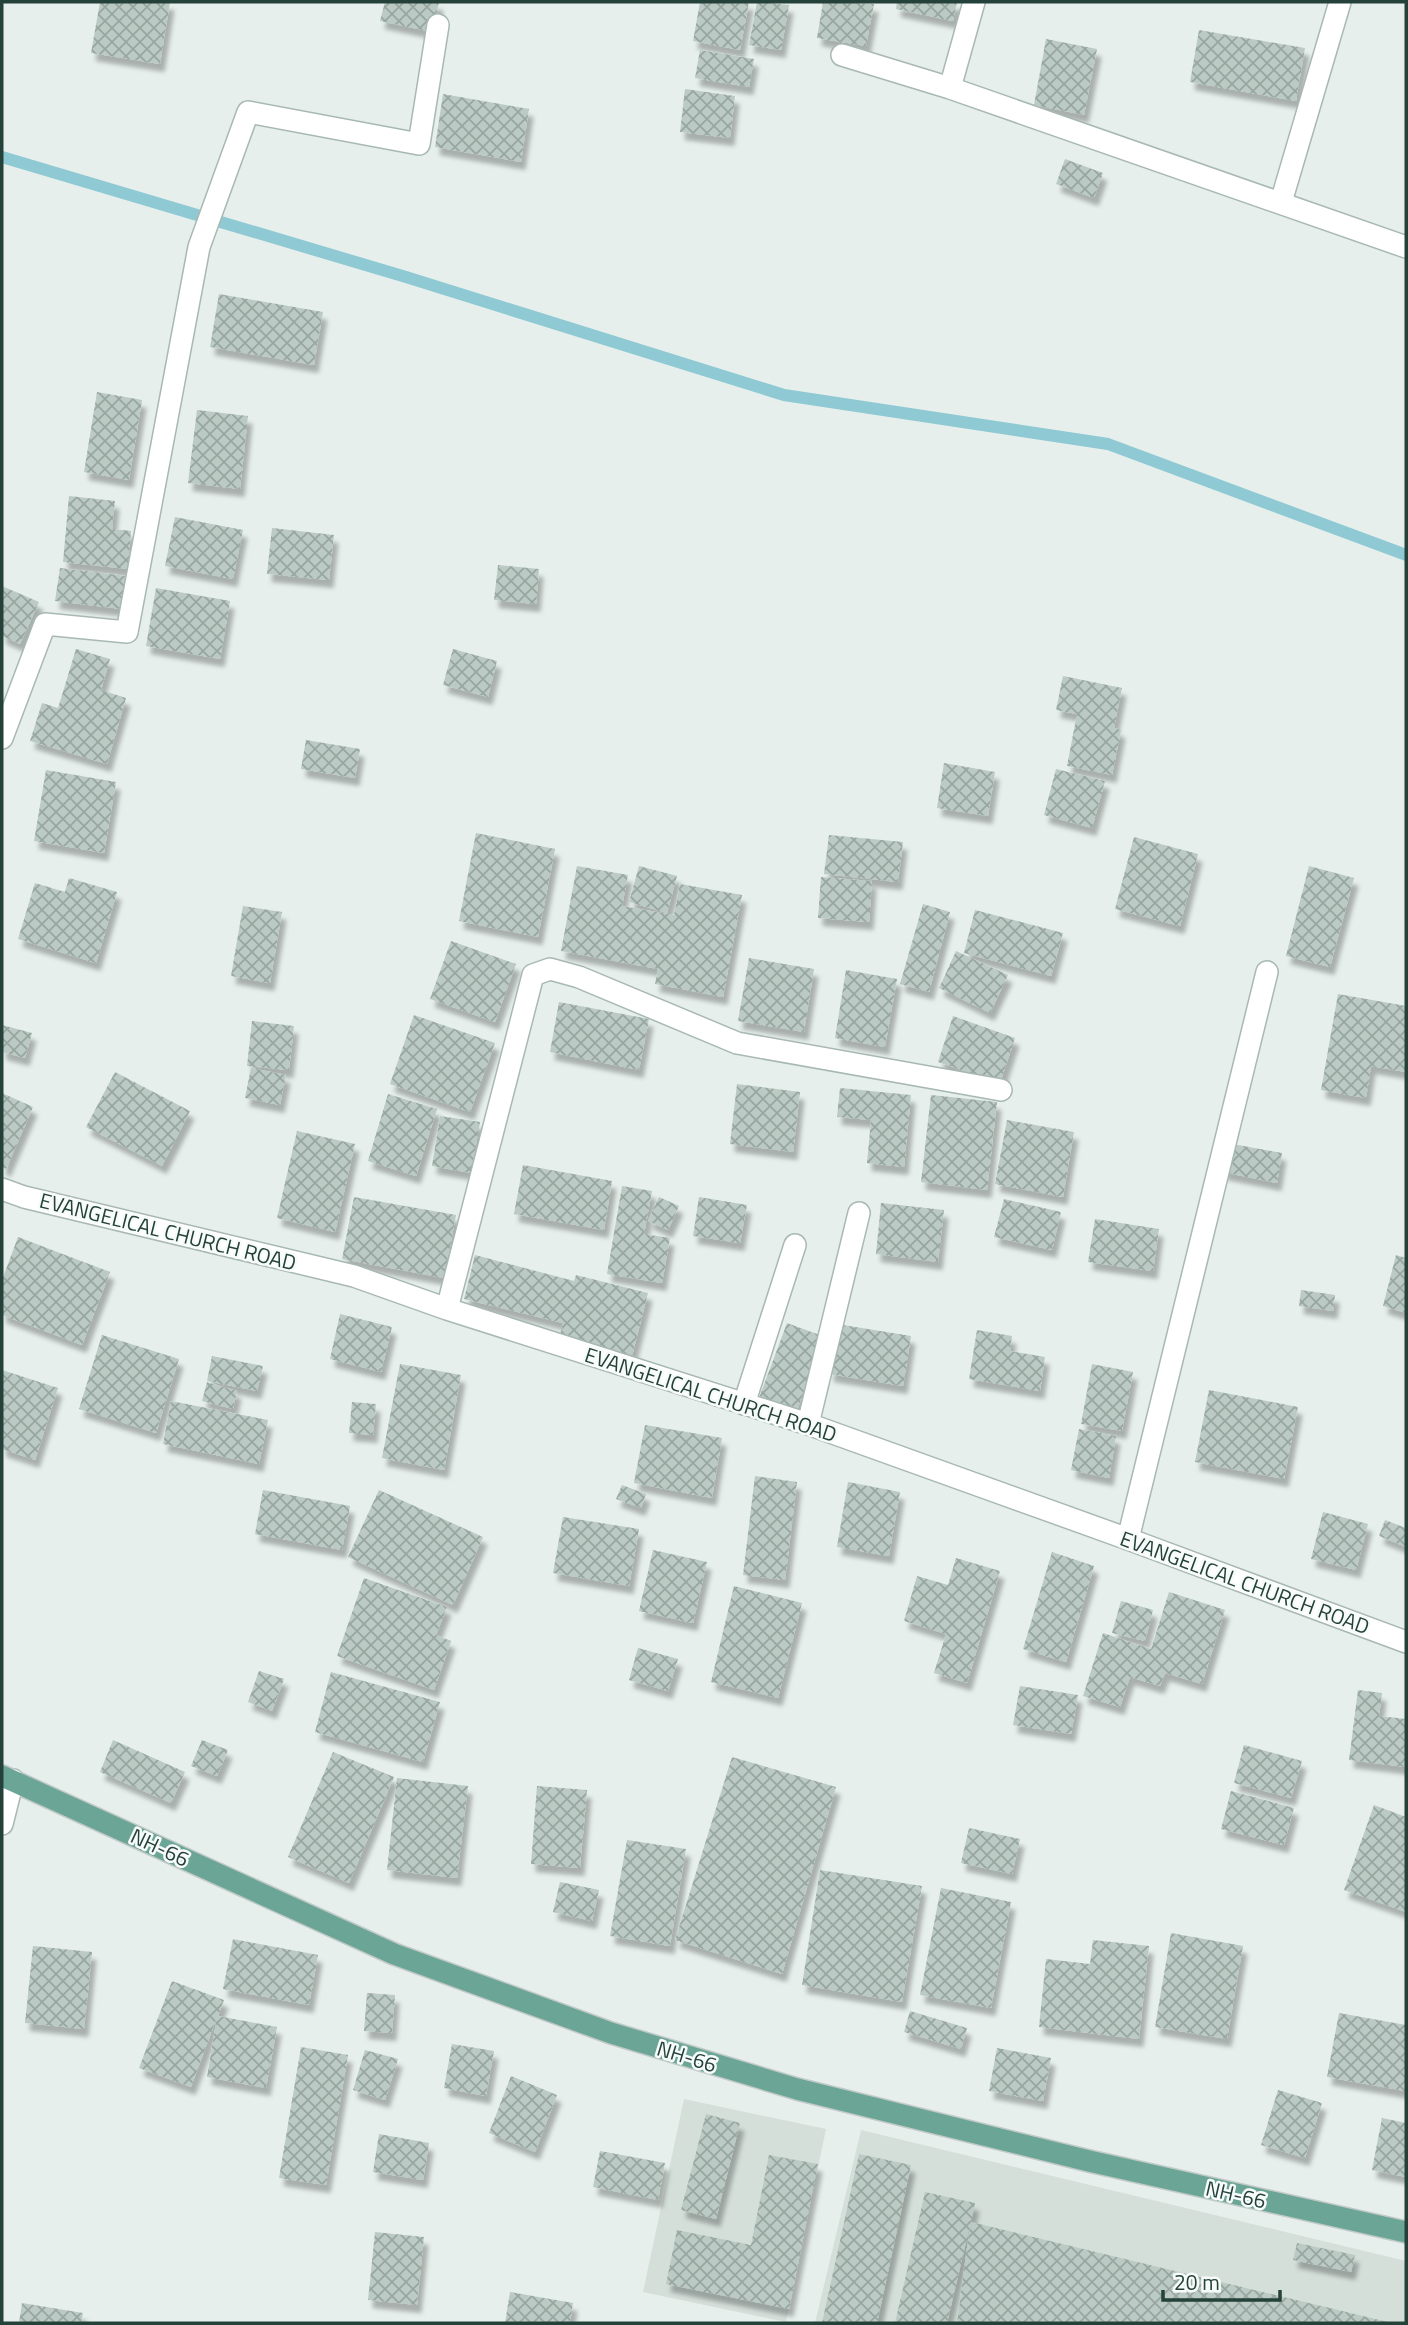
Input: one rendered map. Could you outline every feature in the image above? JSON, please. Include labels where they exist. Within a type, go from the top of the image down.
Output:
[{"type":"main road","name":"NH-66","points":[[7,1778],[394,1954],[611,2033],[797,2089],[1089,2161],[1406,2232]]},
{"type":"street","points":[[950,88],[974,2]]},
{"type":"street","points":[[1281,202],[1340,2]]},
{"type":"street","points":[[2,738],[46,624],[127,632],[199,247],[248,112],[419,144],[438,25]]},
{"type":"street","points":[[842,55],[950,88],[1406,247]]},
{"type":"street","points":[[447,1309],[533,975],[550,969],[579,977],[737,1042],[1000,1090]]},
{"type":"street","points":[[1128,1539],[1267,972]]},
{"type":"street","name":"EVANGELICAL CHURCH ROAD","points":[[2,1189],[354,1276],[447,1309],[808,1424],[1406,1643]]},
{"type":"street","points":[[808,1424],[859,1213]]},
{"type":"street","points":[[744,1404],[795,1245]]},
{"type":"street","points":[[2,1824],[7,1778]]},
{"type":"shaded area","points":[[684,2099],[826,2129],[786,2322],[643,2292]]},
{"type":"shaded area","points":[[861,2130],[1406,2261],[1406,2323],[815,2323]]},
{"type":"building","points":[[100,2],[170,2],[160,64],[91,53]]},
{"type":"building","points":[[385,2],[439,2],[432,32],[380,21]]},
{"type":"building","points":[[700,2],[749,2],[740,50],[693,41]]},
{"type":"building","points":[[757,2],[789,5],[781,50],[749,45]]},
{"type":"building","points":[[823,2],[874,4],[866,46],[817,38]]},
{"type":"building","points":[[897,2],[957,2],[953,21],[896,9]]},
{"type":"building","points":[[1199,30],[1305,48],[1296,101],[1190,82]]},
{"type":"building","points":[[1046,39],[1097,49],[1084,115],[1034,105]]},
{"type":"building","points":[[700,50],[754,59],[749,87],[695,78]]},
{"type":"building","points":[[685,89],[735,96],[730,138],[680,132]]},
{"type":"building","points":[[443,94],[529,109],[521,162],[435,147]]},
{"type":"building","points":[[1065,159],[1103,173],[1094,198],[1056,184]]},
{"type":"building","points":[[219,294],[323,312],[314,365],[210,347]]},
{"type":"building","points":[[97,392],[142,400],[129,480],[84,472]]},
{"type":"building","points":[[197,410],[248,416],[240,489],[188,483]]},
{"type":"building","points":[[69,496],[115,501],[112,529],[131,531],[128,569],[63,562]]},
{"type":"building","points":[[175,517],[243,530],[233,579],[165,566]]},
{"type":"building","points":[[272,528],[334,535],[329,580],[267,574]]},
{"type":"building","points":[[498,565],[539,569],[536,604],[494,600]]},
{"type":"building","points":[[60,568],[126,576],[122,609],[55,601]]},
{"type":"building","points":[[2,586],[39,602],[20,644],[2,636]]},
{"type":"building","points":[[156,588],[230,601],[220,659],[146,646]]},
{"type":"building","points":[[76,649],[110,659],[101,690],[126,698],[107,764],[30,741],[42,703],[58,708]]},
{"type":"building","points":[[453,649],[497,661],[488,697],[443,685]]},
{"type":"building","points":[[1063,676],[1122,688],[1114,728],[1121,730],[1112,775],[1067,766],[1077,714],[1056,710]]},
{"type":"building","points":[[306,740],[360,749],[355,778],[301,769]]},
{"type":"building","points":[[944,763],[995,772],[988,816],[937,808]]},
{"type":"building","points":[[1056,769],[1105,781],[1092,828],[1044,815]]},
{"type":"building","points":[[46,770],[116,782],[104,853],[34,841]]},
{"type":"building","points":[[476,833],[555,849],[538,937],[459,921]]},
{"type":"building","points":[[829,835],[903,842],[898,882],[824,874]]},
{"type":"building","points":[[1134,837],[1198,854],[1180,926],[1115,909]]},
{"type":"building","points":[[577,866],[628,875],[622,906],[674,915],[680,884],[742,895],[723,997],[655,984],[658,969],[561,951]]},
{"type":"building","points":[[639,866],[677,876],[667,913],[629,902]]},
{"type":"building","points":[[1309,866],[1354,878],[1330,967],[1286,956]]},
{"type":"building","points":[[821,877],[872,881],[869,922],[818,918]]},
{"type":"building","points":[[69,878],[117,892],[96,963],[18,939],[35,883],[65,892]]},
{"type":"building","points":[[923,904],[950,912],[929,992],[900,984]]},
{"type":"building","points":[[243,906],[282,912],[270,983],[231,976]]},
{"type":"building","points":[[975,910],[1063,933],[1051,976],[964,953]]},
{"type":"building","points":[[451,941],[516,964],[495,1022],[430,999]]},
{"type":"building","points":[[956,951],[1008,975],[990,1013],[939,988]]},
{"type":"building","points":[[749,958],[814,969],[804,1032],[738,1021]]},
{"type":"building","points":[[846,970],[897,979],[885,1047],[835,1038]]},
{"type":"building","points":[[1338,994],[1406,1006],[1406,1072],[1371,1066],[1366,1098],[1321,1090]]},
{"type":"building","points":[[559,1002],[649,1019],[639,1070],[550,1052]]},
{"type":"building","points":[[414,1015],[495,1043],[470,1112],[390,1084]]},
{"type":"building","points":[[953,1016],[1015,1038],[1000,1083],[938,1062]]},
{"type":"building","points":[[252,1021],[294,1026],[289,1070],[247,1066]]},
{"type":"building","points":[[2,1025],[32,1033],[25,1058],[2,1052]]},
{"type":"building","points":[[251,1068],[286,1075],[280,1105],[245,1098]]},
{"type":"building","points":[[115,1072],[190,1111],[162,1166],[86,1127]]},
{"type":"building","points":[[737,1084],[800,1092],[793,1152],[730,1144]]},
{"type":"building","points":[[840,1088],[911,1095],[904,1167],[867,1163],[871,1120],[837,1117]]},
{"type":"building","points":[[2,1093],[33,1107],[6,1169],[2,1167]]},
{"type":"building","points":[[388,1094],[437,1109],[416,1176],[368,1161]]},
{"type":"building","points":[[931,1095],[997,1102],[987,1190],[921,1182]]},
{"type":"building","points":[[440,1116],[480,1122],[471,1173],[432,1166]]},
{"type":"building","points":[[1007,1120],[1074,1132],[1063,1197],[995,1184]]},
{"type":"building","points":[[297,1131],[355,1144],[335,1232],[277,1218]]},
{"type":"building","points":[[1227,1143],[1282,1153],[1277,1183],[1222,1172]]},
{"type":"building","points":[[523,1165],[612,1181],[604,1230],[514,1214]]},
{"type":"building","points":[[622,1186],[652,1191],[644,1234],[670,1238],[662,1283],[607,1274]]},
{"type":"building","points":[[354,1197],[456,1215],[444,1278],[342,1259]]},
{"type":"building","points":[[659,1197],[679,1206],[668,1230],[648,1221]]},
{"type":"building","points":[[699,1197],[747,1205],[740,1243],[693,1236]]},
{"type":"building","points":[[1004,1199],[1061,1212],[1052,1250],[994,1237]]},
{"type":"building","points":[[881,1203],[944,1210],[938,1262],[876,1254]]},
{"type":"building","points":[[1095,1219],[1159,1229],[1153,1271],[1088,1262]]},
{"type":"building","points":[[18,1237],[110,1272],[82,1345],[2,1315],[2,1280]]},
{"type":"building","points":[[475,1255],[574,1281],[576,1275],[648,1293],[631,1360],[558,1342],[563,1323],[464,1299]]},
{"type":"building","points":[[1396,1255],[1406,1258],[1406,1313],[1383,1306]]},
{"type":"building","points":[[1301,1290],[1335,1295],[1333,1311],[1299,1306]]},
{"type":"building","points":[[340,1314],[392,1327],[381,1372],[330,1359]]},
{"type":"building","points":[[787,1323],[825,1337],[796,1413],[759,1398]]},
{"type":"building","points":[[837,1324],[911,1336],[903,1386],[829,1374]]},
{"type":"building","points":[[977,1330],[1012,1336],[1010,1351],[1045,1357],[1040,1391],[969,1379]]},
{"type":"building","points":[[102,1335],[179,1359],[156,1433],[79,1409]]},
{"type":"building","points":[[212,1356],[263,1366],[257,1391],[207,1381]]},
{"type":"building","points":[[400,1364],[461,1375],[444,1470],[382,1458]]},
{"type":"building","points":[[1092,1364],[1133,1372],[1122,1431],[1081,1424]]},
{"type":"building","points":[[2,1370],[58,1388],[35,1460],[2,1449]]},
{"type":"building","points":[[207,1382],[237,1391],[233,1409],[202,1401]]},
{"type":"building","points":[[1209,1390],[1298,1407],[1284,1479],[1195,1462]]},
{"type":"building","points":[[171,1401],[268,1420],[259,1464],[163,1444]]},
{"type":"building","points":[[352,1402],[376,1404],[373,1435],[349,1433]]},
{"type":"building","points":[[645,1425],[722,1438],[712,1498],[634,1483]]},
{"type":"building","points":[[1079,1429],[1116,1436],[1109,1478],[1071,1470]]},
{"type":"building","points":[[755,1476],[797,1482],[785,1580],[743,1575]]},
{"type":"building","points":[[848,1482],[900,1492],[889,1556],[837,1547]]},
{"type":"building","points":[[622,1485],[646,1494],[641,1508],[616,1499]]},
{"type":"building","points":[[263,1490],[350,1506],[342,1550],[255,1534]]},
{"type":"building","points":[[379,1490],[483,1537],[453,1605],[348,1557]]},
{"type":"building","points":[[1323,1512],[1368,1524],[1356,1570],[1311,1559]]},
{"type":"building","points":[[563,1517],[639,1529],[629,1586],[553,1573]]},
{"type":"building","points":[[1385,1520],[1406,1528],[1406,1547],[1379,1536]]},
{"type":"building","points":[[653,1550],[707,1562],[693,1623],[639,1611]]},
{"type":"building","points":[[1052,1552],[1094,1566],[1066,1662],[1023,1649]]},
{"type":"building","points":[[956,1558],[1000,1571],[967,1683],[934,1673],[946,1634],[904,1621],[917,1576],[948,1585]]},
{"type":"building","points":[[364,1578],[447,1607],[436,1635],[451,1641],[434,1690],[337,1656]]},
{"type":"building","points":[[734,1586],[802,1603],[778,1698],[711,1682]]},
{"type":"building","points":[[1169,1592],[1225,1610],[1202,1684],[1165,1673],[1160,1686],[1130,1677],[1120,1707],[1083,1696],[1103,1633],[1151,1649]]},
{"type":"building","points":[[1121,1601],[1153,1610],[1145,1641],[1112,1633]]},
{"type":"building","points":[[638,1648],[678,1659],[668,1691],[629,1680]]},
{"type":"building","points":[[259,1671],[284,1679],[272,1711],[248,1702]]},
{"type":"building","points":[[331,1672],[440,1702],[423,1762],[315,1732]]},
{"type":"building","points":[[1020,1686],[1078,1695],[1071,1734],[1013,1725]]},
{"type":"building","points":[[1358,1690],[1382,1693],[1379,1716],[1406,1719],[1406,1767],[1349,1760]]},
{"type":"building","points":[[113,1740],[185,1772],[171,1803],[100,1772]]},
{"type":"building","points":[[202,1740],[228,1750],[217,1776],[191,1766]]},
{"type":"building","points":[[1244,1745],[1302,1761],[1291,1798],[1234,1783]]},
{"type":"building","points":[[333,1752],[394,1777],[349,1883],[288,1857]]},
{"type":"building","points":[[732,1757],[836,1787],[782,1974],[675,1940]]},
{"type":"building","points":[[397,1778],[468,1786],[457,1878],[387,1870]]},
{"type":"building","points":[[537,1786],[587,1790],[580,1868],[531,1864]]},
{"type":"building","points":[[1231,1791],[1294,1808],[1284,1845],[1221,1829]]},
{"type":"building","points":[[1374,1805],[1406,1817],[1406,1912],[1344,1890]]},
{"type":"building","points":[[969,1828],[1020,1839],[1012,1874],[961,1863]]},
{"type":"building","points":[[627,1840],[686,1849],[670,1946],[610,1936]]},
{"type":"building","points":[[820,1870],[922,1886],[902,2002],[802,1985]]},
{"type":"building","points":[[560,1882],[599,1890],[592,1921],[553,1912]]},
{"type":"building","points":[[941,1888],[1011,1902],[991,2008],[920,1995]]},
{"type":"building","points":[[1171,1933],[1243,1946],[1227,2039],[1155,2027]]},
{"type":"building","points":[[233,1939],[318,1955],[309,2005],[223,1989]]},
{"type":"building","points":[[1093,1940],[1149,1946],[1139,2039],[1039,2027],[1046,1959],[1090,1964]]},
{"type":"building","points":[[33,1946],[92,1952],[84,2029],[25,2023]]},
{"type":"building","points":[[172,1981],[224,2000],[218,2016],[277,2027],[266,2088],[207,2077],[217,2017],[191,2087],[139,2068]]},
{"type":"building","points":[[367,1993],[395,1995],[392,2033],[364,2031]]},
{"type":"building","points":[[910,2011],[967,2028],[961,2049],[904,2032]]},
{"type":"building","points":[[1339,2013],[1406,2025],[1405,2091],[1327,2077]]},
{"type":"building","points":[[452,2044],[494,2051],[486,2096],[444,2088]]},
{"type":"building","points":[[301,2047],[348,2055],[326,2185],[279,2178]]},
{"type":"building","points":[[997,2048],[1051,2058],[1043,2101],[989,2091]]},
{"type":"building","points":[[365,2050],[398,2059],[385,2100],[353,2090]]},
{"type":"building","points":[[511,2076],[557,2095],[535,2152],[489,2133]]},
{"type":"building","points":[[1278,2090],[1322,2103],[1305,2158],[1261,2145]]},
{"type":"building","points":[[706,2114],[740,2123],[716,2219],[681,2210]]},
{"type":"building","points":[[1382,2118],[1406,2123],[1406,2177],[1372,2170]]},
{"type":"building","points":[[379,2134],[429,2143],[423,2180],[373,2172]]},
{"type":"building","points":[[600,2151],[665,2163],[658,2200],[593,2187]]},
{"type":"building","points":[[859,2154],[911,2165],[877,2323],[822,2323]]},
{"type":"building","points":[[769,2155],[818,2164],[789,2309],[666,2284],[677,2230],[751,2245]]},
{"type":"building","points":[[925,2192],[975,2203],[971,2222],[1392,2323],[957,2323],[970,2225],[947,2323],[895,2323]]},
{"type":"building","points":[[375,2232],[424,2237],[417,2305],[368,2300]]},
{"type":"building","points":[[1297,2243],[1355,2255],[1351,2272],[1293,2260]]},
{"type":"building","points":[[510,2292],[573,2303],[570,2323],[505,2323]]},
{"type":"building","points":[[22,2303],[83,2313],[81,2323],[19,2323]]},
{"type":"waterway","points":[[2,157],[406,277],[784,395],[1108,444],[1406,555]]}]
